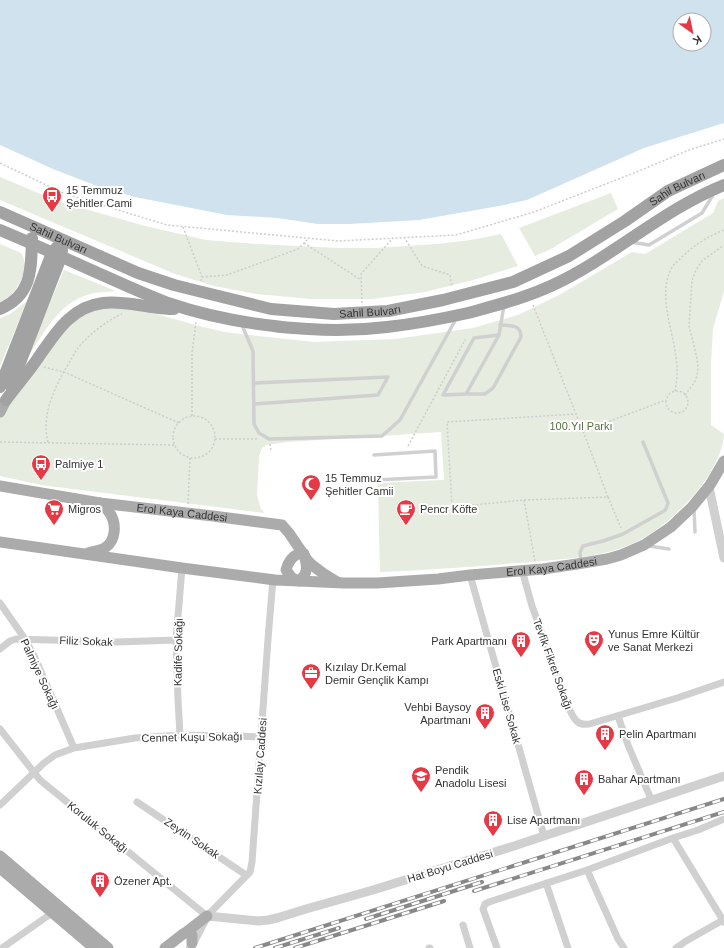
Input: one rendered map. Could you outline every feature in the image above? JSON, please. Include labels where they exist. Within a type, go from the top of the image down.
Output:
[{"type":"highway","name":"Sahil Bulvarı","points":[[0,212],[138,272],[198,291],[271,309],[334,314],[388,311],[454,297],[513,282],[568,256],[625,221],[668,191],[724,165]]},
{"type":"highway","name":"Sahil Bulvarı","points":[[0,230],[143,293],[197,312],[241,322],[276,326],[314,329],[366,329],[402,326],[458,315],[504,304],[530,295],[571,276],[683,205],[721,187]]},
{"type":"highway","points":[[0,309],[9,305],[20,295],[29,279],[31,270],[32,226]]},
{"type":"highway","points":[[6,400],[62,239]]},
{"type":"highway","points":[[0,387],[57,255]]},
{"type":"highway","points":[[6,400],[64,323],[74,314],[93,305],[115,302],[197,312]]},
{"type":"main road","points":[[0,412],[6,400]]},
{"type":"main road","name":"Erol Kaya Caddesi","points":[[0,542],[273,580],[377,583],[438,579],[522,570],[537,570],[607,559],[621,555],[644,545],[671,527],[694,506],[709,487],[724,460]]},
{"type":"main road","name":"Erol Kaya Caddesi","points":[[0,486],[100,503],[282,525],[294,539],[308,561],[318,570],[339,583]]},
{"type":"main road","points":[[81,554],[106,547],[113,538],[113,520],[110,513],[100,503]]},
{"type":"main road","points":[[304,554],[306,571],[303,578],[299,581],[292,578],[286,570],[287,565],[293,556],[304,554]]},
{"type":"main road","points":[[0,856],[94,948]]},
{"type":"main road","points":[[0,868],[108,948]]},
{"type":"main road","points":[[57,911],[118,948]]},
{"type":"main road","points":[[165,948],[207,916]]},
{"type":"main road","points":[[185,933],[188,932],[192,935],[191,946]]},
{"type":"street","points":[[709,487],[724,558]]},
{"type":"street","name":"Kadife Sokağı","points":[[180,735],[176,640],[182,568]]},
{"type":"street","name":"Tevfik Fikret Sokağı","points":[[522,570],[532,606],[568,706],[573,717],[578,723],[585,726],[680,698],[724,682]]},
{"type":"street","name":"Eski Lise Sokak","points":[[470,575],[544,836]]},
{"type":"street","name":"Kızılay Caddesi","points":[[207,916],[250,872],[252,862],[273,580]]},
{"type":"street","name":"Palmiye Sokağı","points":[[0,603],[25,639],[35,658],[74,748]]},
{"type":"street","name":"Filiz Sokak","points":[[0,649],[10,641],[16,639],[117,642],[176,640]]},
{"type":"street","points":[[618,716],[628,745],[652,800]]},
{"type":"street","name":"Koruluk Sokağı","points":[[0,729],[40,780],[207,916]]},
{"type":"street","name":"Cennet Kuşu Sokağı","points":[[0,804],[44,763],[55,755],[74,748],[135,738],[180,735],[261,737]]},
{"type":"street","name":"Hat Boyu Caddesi","points":[[207,916],[258,921],[268,920],[373,890],[544,836],[724,776]]},
{"type":"street","name":"Zeytin Sokak","points":[[137,802],[246,875]]},
{"type":"street","points":[[497,948],[483,909],[489,902],[587,870],[698,830],[724,819]]},
{"type":"street","points":[[673,838],[724,921],[676,948]]},
{"type":"street","points":[[587,870],[618,939],[624,948]]},
{"type":"street","points":[[546,883],[568,948]]},
{"type":"street","points":[[2,948],[57,911]]},
{"type":"street","points":[[191,946],[207,916]]},
{"type":"street","points":[[463,925],[470,948]]},
{"type":"lane","points":[[626,241],[649,245],[702,213],[721,187]]},
{"type":"lane","points":[[466,394],[499,334],[504,304]]},
{"type":"lane","points":[[241,322],[254,351],[254,424],[259,433],[269,439],[382,436],[400,420],[458,315]]},
{"type":"lane","points":[[499,334],[474,338],[443,394],[485,394],[493,388],[521,337],[521,332],[517,328],[512,326],[500,326]]},
{"type":"lane","points":[[254,383],[388,377],[378,395],[254,404]]},
{"type":"lane","points":[[581,564],[580,552],[583,546],[623,534],[664,511],[668,506],[643,442]]},
{"type":"lane","points":[[374,455],[435,451],[436,477],[374,480]]},
{"type":"lane","points":[[694,506],[695,532]]},
{"type":"lane","points":[[644,545],[668,549]]},
{"type":"path","points":[[0,163],[63,193],[166,225],[338,241],[456,235],[534,212],[689,150],[724,139]]},
{"type":"path","points":[[183,227],[202,277],[198,291]]},
{"type":"path","points":[[675,391],[677,376],[676,358],[665,294],[668,277],[673,266],[687,252],[713,234],[724,230]]},
{"type":"path","points":[[404,237],[422,266],[450,275],[454,297]]},
{"type":"path","points":[[202,277],[227,275],[298,249],[310,238]]},
{"type":"path","points":[[362,312],[360,274],[393,238]]},
{"type":"path","points":[[304,243],[361,280]]},
{"type":"path","points":[[685,395],[694,383],[698,368],[689,326],[692,280],[702,261],[724,245]]},
{"type":"path","points":[[530,295],[623,534]]},
{"type":"path","points":[[192,416],[192,353],[197,312]]},
{"type":"path","points":[[48,442],[47,420],[50,405],[64,372],[78,348],[89,336],[123,313]]},
{"type":"path","points":[[404,453],[465,340],[474,338]]},
{"type":"path","points":[[34,363],[64,372],[179,423]]},
{"type":"path","points":[[678,391],[685,395],[687,398],[687,405],[683,411],[672,412],[669,410],[666,400],[669,394],[678,391]]},
{"type":"path","points":[[583,431],[666,400]]},
{"type":"path","points":[[576,414],[447,422],[452,507],[524,500],[608,497]]},
{"type":"path","points":[[203,418],[198,417],[188,417],[179,423],[173,439],[175,445],[178,451],[184,455],[190,458],[197,458],[209,452],[215,439],[214,432],[212,425],[203,418],[198,417],[192,416],[183,419],[179,423],[176,427],[173,439],[174,445],[178,450],[184,455],[190,458],[197,458],[204,456],[209,452],[213,446],[215,439]]},
{"type":"path","points":[[215,439],[269,439],[271,452]]},
{"type":"path","points":[[0,442],[174,445]]},
{"type":"path","points":[[187,513],[190,458]]},
{"type":"path","points":[[524,500],[537,570]]},
{"type":"green space","points":[[0,177],[57,201],[145,226],[206,240],[338,248],[376,248],[437,244],[471,240],[501,234],[518,266],[473,280],[425,292],[372,299],[312,299],[256,294],[214,286],[175,274],[0,200]]},
{"type":"green space","points":[[611,193],[618,209],[549,250],[535,256],[519,228]]},
{"type":"green space","name":"100.Yıl Parkı","points":[[724,198],[724,291],[713,329],[711,364],[711,425],[724,434],[721,450],[714,467],[704,482],[679,511],[662,526],[644,538],[624,547],[602,554],[566,559],[456,568],[380,572],[378,483],[444,480],[441,432],[287,442],[266,445],[262,448],[259,456],[257,496],[261,509],[265,513],[41,485],[0,476],[0,416],[66,323],[95,305],[142,310],[225,332],[314,342],[395,339],[473,328],[518,315],[561,294],[632,252],[645,254],[713,213],[718,201]]},
{"type":"green space","points":[[0,244],[21,253],[24,258],[24,270],[18,286],[10,296],[0,302]]},
{"type":"green space","points":[[64,270],[116,291],[94,293],[73,301],[57,315],[32,351],[28,354]]},
{"type":"green space","points":[[27,301],[0,367],[0,318],[10,314]]},
{"type":"water","points":[[0,0],[724,0],[724,123],[644,148],[527,200],[419,220],[349,224],[318,224],[278,218],[227,215],[135,197],[97,186],[53,169],[0,145]]},
{"type":"railway","points":[[255,948],[724,799]]},
{"type":"railway","points":[[474,891],[724,812]]},
{"type":"railway","points":[[366,919],[482,882]]},
{"type":"railway","points":[[295,948],[444,901]]},
{"type":"railway","points":[[275,948],[339,928]]},
{"type":"place","name":"15 Temmuz Şehitler Cami","points":[[52,213]]},
{"type":"place","name":"Palmiye 1","points":[[41,481]]},
{"type":"place","name":"15 Temmuz Şehitler Camii","points":[[311,501]]},
{"type":"place","name":"Migros","points":[[54,526]]},
{"type":"place","name":"Pencr Köfte","points":[[406,526]]},
{"type":"place","name":"Yunus Emre Kültür ve Sanat Merkezi","points":[[594,657]]},
{"type":"place","name":"Park Apartmanı","points":[[521,658]]},
{"type":"place","name":"Kızılay Dr.Kemal Demir Gençlik Kampı","points":[[311,690]]},
{"type":"place","name":"Vehbi Baysoy Apartmanı","points":[[485,730]]},
{"type":"place","name":"Pelin Apartmanı","points":[[605,751]]},
{"type":"place","name":"Pendik Anadolu Lisesi","points":[[421,793]]},
{"type":"place","name":"Bahar Apartmanı","points":[[584,796]]},
{"type":"place","name":"Lise Apartmanı","points":[[493,837]]},
{"type":"place","name":"Özener Apt.","points":[[100,898]]}]
